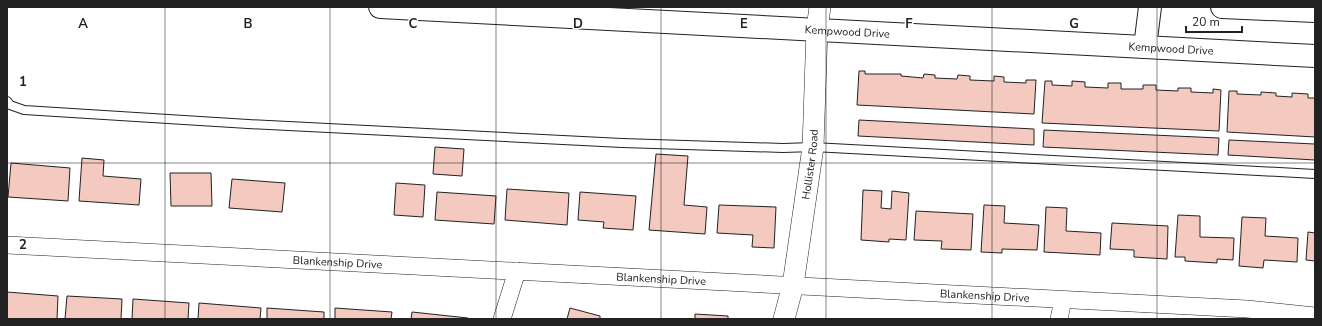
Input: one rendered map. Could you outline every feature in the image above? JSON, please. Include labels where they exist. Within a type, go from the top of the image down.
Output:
[{"type":"main road","name":"Kempwood Drive","points":[[380,7],[494,10],[1315,56]]},
{"type":"main road","points":[[1146,47],[1150,7]]},
{"type":"main road","points":[[1222,7],[1315,12]]},
{"type":"street","name":"Hollister Road","points":[[784,319],[793,285],[813,147],[817,29],[820,7]]},
{"type":"street","name":"Blankenship Drive","points":[[7,245],[517,270],[1247,309],[1312,317]]},
{"type":"street","points":[[502,319],[517,270]]},
{"type":"street","points":[[1060,319],[1063,300]]},
{"type":"lane","points":[[7,101],[10,105],[24,110],[248,124],[622,143],[783,148],[813,147],[1315,174]]},
{"type":"building","points":[[859,71],[865,71],[865,74],[901,74],[901,76],[923,78],[924,74],[935,75],[935,78],[957,79],[958,75],[970,76],[970,80],[994,81],[994,76],[1004,77],[1004,82],[1026,83],[1026,80],[1036,80],[1034,114],[857,105]]},
{"type":"building","points":[[1045,81],[1052,81],[1052,85],[1072,86],[1072,81],[1085,82],[1085,87],[1108,88],[1108,83],[1121,83],[1121,89],[1143,89],[1143,85],[1156,85],[1156,90],[1178,91],[1178,88],[1191,88],[1191,92],[1213,93],[1213,89],[1221,90],[1219,131],[1042,123]]},
{"type":"building","points":[[1229,91],[1237,91],[1237,94],[1261,95],[1261,92],[1276,93],[1276,96],[1292,97],[1292,93],[1308,94],[1308,98],[1315,98],[1315,137],[1227,132]]},
{"type":"building","points":[[859,120],[1034,129],[1034,145],[858,136]]},
{"type":"building","points":[[1044,130],[1219,138],[1218,155],[1043,147]]},
{"type":"building","points":[[1229,140],[1315,144],[1315,160],[1228,155]]},
{"type":"building","points":[[435,147],[464,149],[462,176],[433,174]]},
{"type":"building","points":[[656,154],[688,156],[684,205],[707,207],[705,234],[649,230]]},
{"type":"building","points":[[82,158],[104,160],[103,176],[141,179],[139,205],[79,201]]},
{"type":"building","points":[[11,163],[70,168],[68,201],[8,197]]},
{"type":"building","points":[[170,173],[211,173],[212,206],[171,206]]},
{"type":"building","points":[[232,179],[285,183],[282,212],[229,208]]},
{"type":"building","points":[[396,183],[425,185],[423,217],[394,215]]},
{"type":"building","points":[[507,189],[569,193],[567,225],[505,220]]},
{"type":"building","points":[[863,190],[882,191],[881,208],[891,209],[892,191],[909,193],[906,240],[889,239],[889,242],[861,240]]},
{"type":"building","points":[[437,192],[496,196],[494,224],[435,220]]},
{"type":"building","points":[[580,192],[636,196],[633,230],[603,228],[604,222],[578,220]]},
{"type":"building","points":[[719,205],[776,207],[774,248],[752,247],[753,235],[717,233]]},
{"type":"building","points":[[984,205],[1005,206],[1004,223],[1039,225],[1037,250],[1002,249],[1002,253],[981,252]]},
{"type":"building","points":[[1046,207],[1067,208],[1066,231],[1101,233],[1100,255],[1044,252]]},
{"type":"building","points":[[916,211],[973,214],[971,250],[941,249],[942,241],[914,240]]},
{"type":"building","points":[[1178,215],[1200,216],[1200,237],[1234,238],[1233,260],[1217,259],[1217,263],[1185,261],[1185,257],[1175,257]]},
{"type":"building","points":[[1242,217],[1266,218],[1265,236],[1298,238],[1297,262],[1264,260],[1263,268],[1239,266]]},
{"type":"building","points":[[1112,223],[1168,226],[1167,259],[1134,257],[1134,250],[1110,249]]},
{"type":"building","points":[[1308,232],[1315,233],[1315,261],[1306,260]]},
{"type":"building","points":[[7,292],[58,296],[57,319],[7,319]]},
{"type":"building","points":[[67,296],[122,299],[121,319],[65,319]]},
{"type":"building","points":[[133,299],[189,303],[188,319],[132,319]]},
{"type":"building","points":[[199,303],[261,308],[260,319],[198,319]]},
{"type":"building","points":[[267,308],[324,312],[324,319],[267,319]]},
{"type":"building","points":[[335,308],[392,312],[391,319],[335,319]]},
{"type":"building","points":[[570,308],[600,316],[600,319],[567,319]]},
{"type":"building","points":[[412,312],[468,318],[468,319],[411,319]]},
{"type":"building","points":[[695,314],[728,316],[728,319],[695,319]]}]
